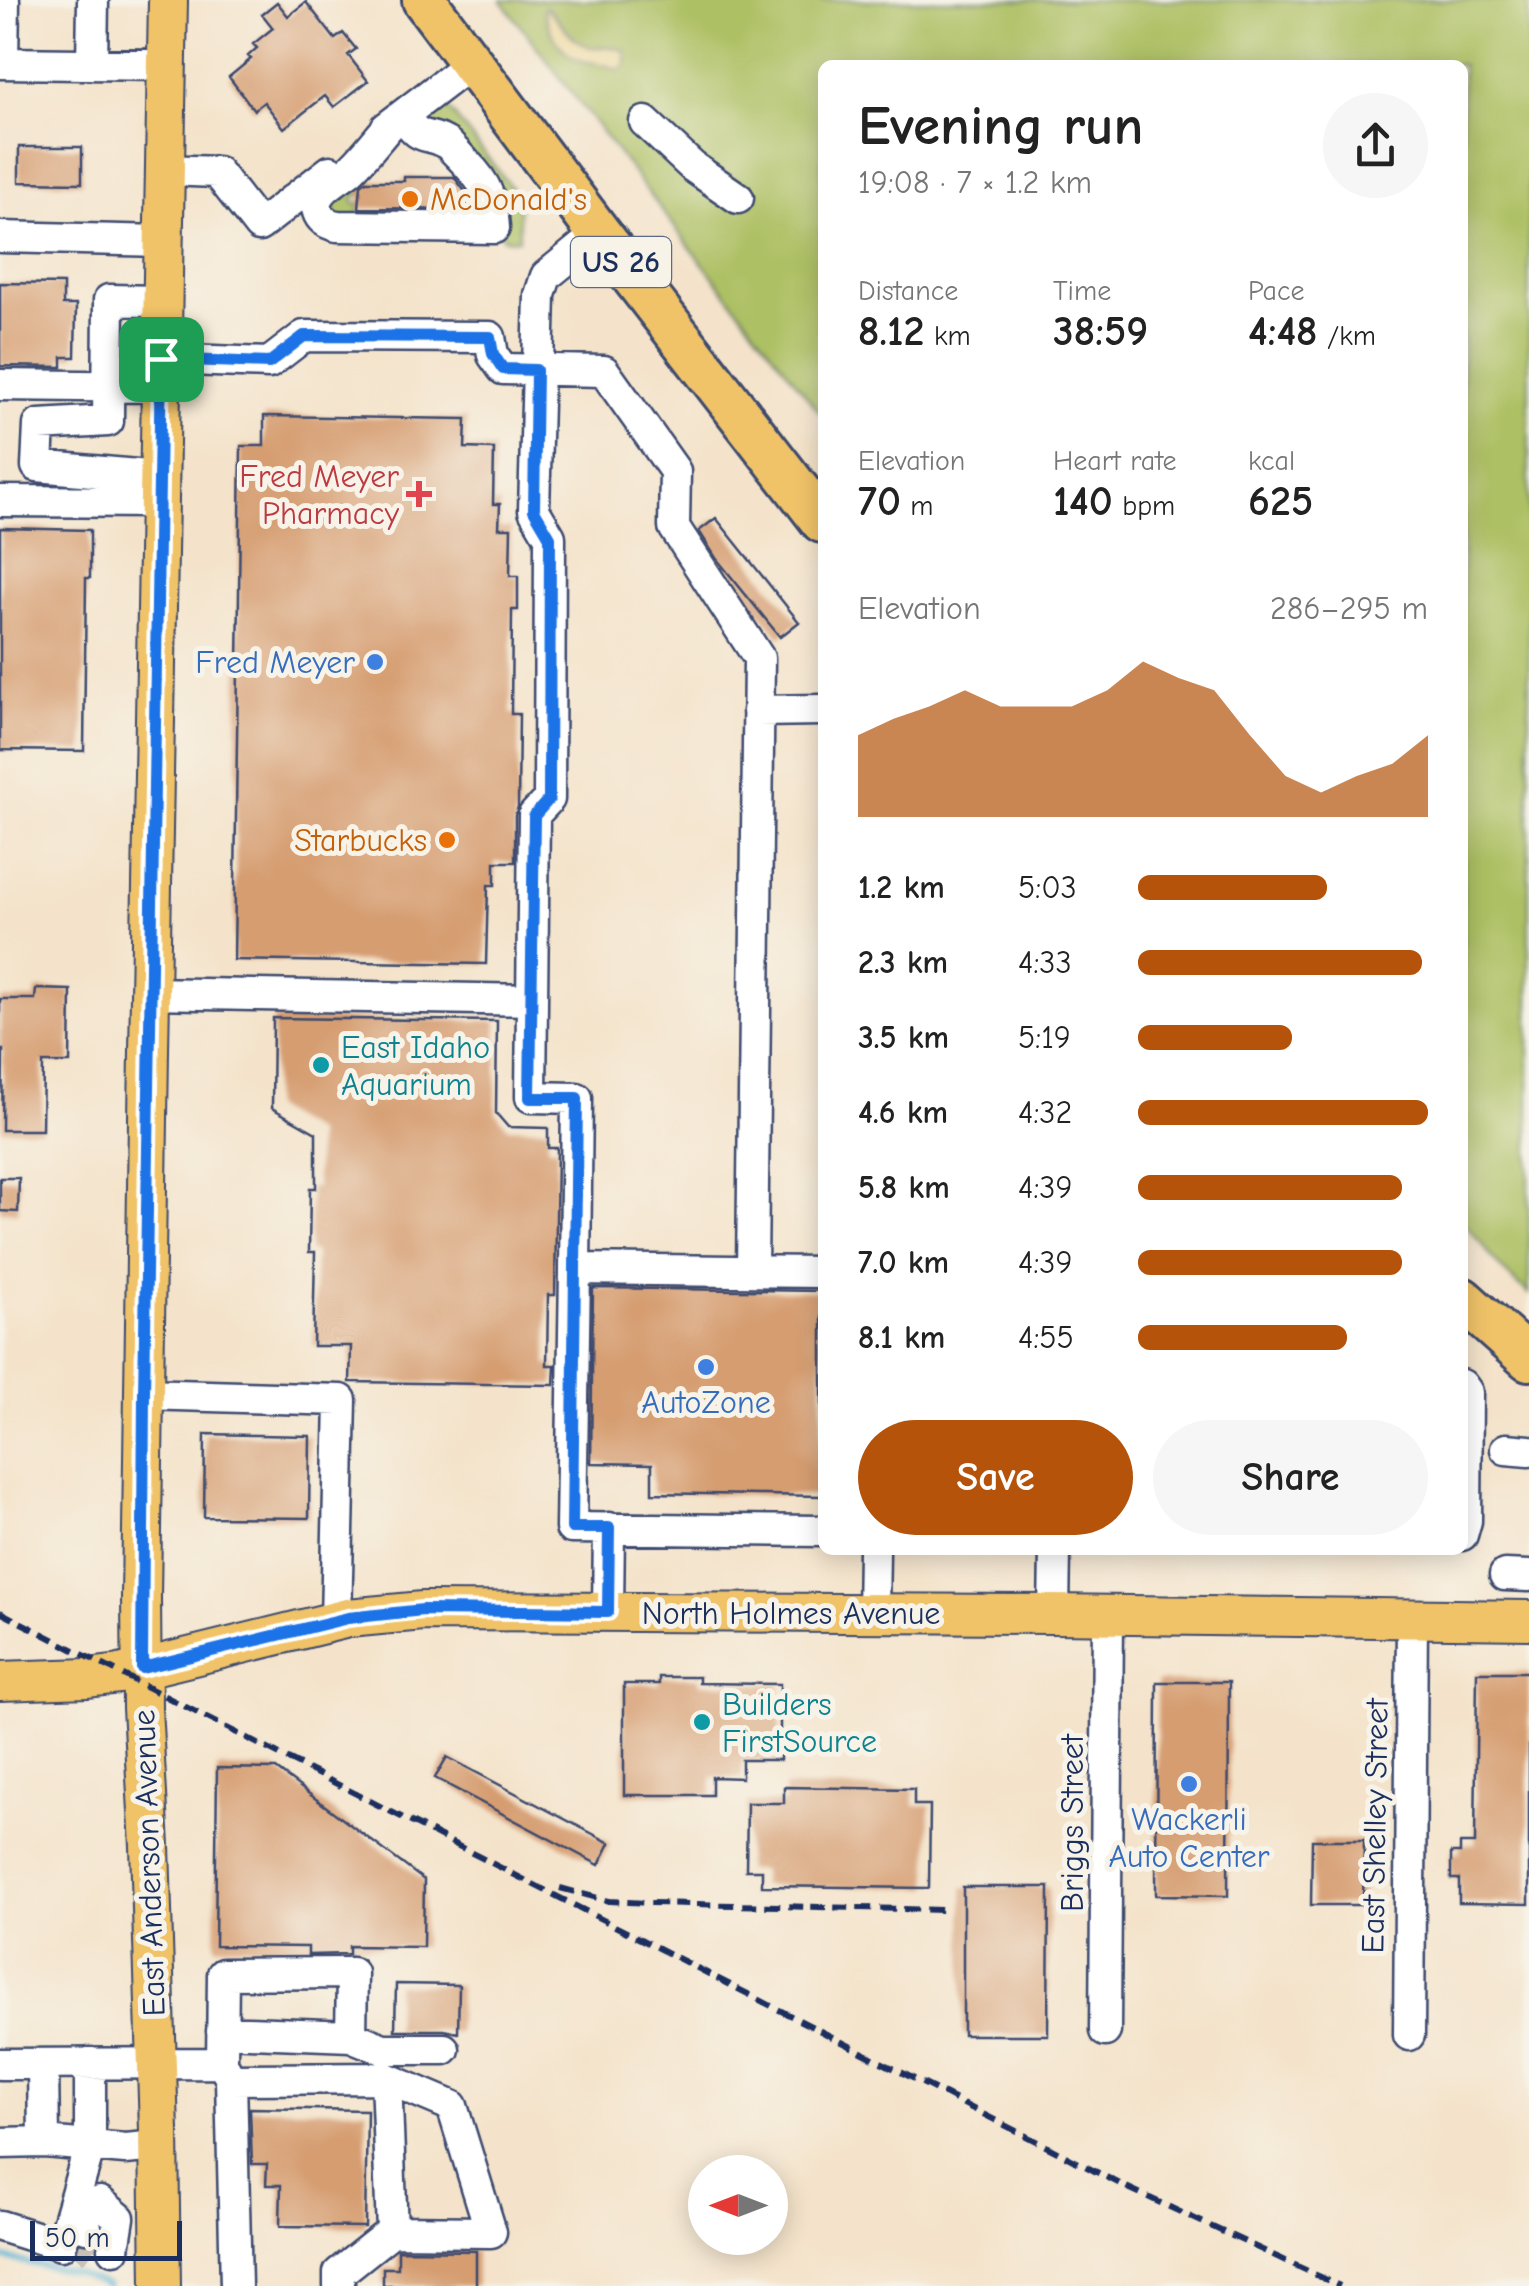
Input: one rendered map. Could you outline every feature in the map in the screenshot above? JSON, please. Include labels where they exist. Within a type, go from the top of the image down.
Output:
[{"type":"highway","name":"US 26","points":[[424,0],[818,517]]},
{"type":"highway","points":[[1468,1304],[1529,1360]]},
{"type":"main road","name":"East Anderson Avenue","points":[[160,2268],[157,2063],[142,1668],[168,0]]},
{"type":"main road","name":"North Holmes Avenue","points":[[0,1682],[120,1674],[336,1621],[423,1610],[1529,1620]]},
{"type":"street","points":[[4,0],[2,63],[167,65]]},
{"type":"street","points":[[92,0],[92,64]]},
{"type":"street","points":[[165,170],[217,172],[259,226],[471,63]]},
{"type":"street","points":[[396,121],[448,144],[479,177],[489,194],[494,228],[327,224],[319,215],[318,198],[396,121]]},
{"type":"street","points":[[645,122],[692,167],[738,198]]},
{"type":"street","points":[[310,186],[300,203],[306,225],[325,231],[359,226]]},
{"type":"street","points":[[598,233],[546,276],[540,295],[536,370],[534,510],[550,537],[549,799],[534,816],[530,1098],[577,1098],[572,1528],[818,1531]]},
{"type":"street","points":[[0,237],[164,241]]},
{"type":"street","points":[[159,490],[37,466],[39,425],[108,421],[109,300],[162,301]]},
{"type":"street","points":[[0,385],[108,387],[161,373],[269,363],[304,336],[490,337],[493,354],[503,369],[604,371],[675,471],[674,527],[759,658],[752,1271]]},
{"type":"street","points":[[0,501],[159,490]]},
{"type":"street","points":[[758,711],[818,710]]},
{"type":"street","points":[[150,994],[532,1000]]},
{"type":"street","points":[[575,1268],[818,1272]]},
{"type":"street","points":[[144,1394],[341,1400],[336,1621]]},
{"type":"street","points":[[608,1612],[609,1528]]},
{"type":"street","points":[[873,1614],[874,1555]]},
{"type":"street","points":[[1054,1614],[1055,1555]]},
{"type":"street","name":"Briggs Street","points":[[1105,2031],[1108,1615]]},
{"type":"street","name":"East Shelley Street","points":[[1409,2035],[1412,1618]]},
{"type":"street","points":[[236,2286],[222,2031],[223,1974],[352,1974],[351,2036]]},
{"type":"street","points":[[222,2031],[351,2036],[383,2048],[444,2049]]},
{"type":"street","points":[[88,2234],[90,2063]]},
{"type":"street","points":[[0,2064],[157,2063],[226,2071],[386,2078],[452,2106],[491,2232],[392,2231],[339,2273],[339,2286]]},
{"type":"street","points":[[43,2064],[44,2142]]},
{"type":"street","points":[[386,2078],[392,2231]]},
{"type":"street","points":[[0,2144],[44,2142],[124,2149],[159,2146]]},
{"type":"street","points":[[0,2226],[60,2245],[88,2234],[160,2268]]},
{"type":"green space","points":[[501,0],[1529,0],[1529,1294],[1502,1270],[1468,1227],[1468,60],[818,60],[818,410]]},
{"type":"green space","points":[[444,103],[519,197],[519,239],[504,238],[428,124],[427,117]]},
{"type":"green space","points":[[348,181],[361,181],[361,195],[354,196],[354,203],[359,203],[359,220],[338,220],[325,198]]},
{"type":"sand","points":[[546,7],[584,44],[625,51],[626,65],[618,70],[571,55],[553,34]]},
{"type":"building","points":[[277,2],[288,16],[306,2],[335,39],[343,33],[356,49],[348,55],[368,81],[334,107],[325,96],[284,128],[264,102],[254,110],[229,77],[251,59],[248,56],[257,48],[253,44],[273,28],[262,14]]},
{"type":"building","points":[[19,147],[82,147],[82,183],[19,182]]},
{"type":"building","name":"McDonald's","points":[[404,177],[454,177],[467,194],[467,209],[359,208],[361,185],[366,181],[404,181]]},
{"type":"building","points":[[0,283],[63,284],[63,305],[76,305],[75,357],[62,357],[62,367],[0,366]]},
{"type":"building","name":"Fred Meyer","points":[[264,416],[466,419],[465,448],[494,449],[493,504],[500,504],[499,528],[511,528],[510,576],[518,576],[518,610],[512,610],[511,714],[519,714],[518,807],[515,862],[495,862],[495,885],[488,885],[486,964],[234,960],[241,446],[264,446]]},
{"type":"building","points":[[716,518],[799,622],[780,637],[699,531]]},
{"type":"building","points":[[0,528],[90,530],[84,751],[0,750]]},
{"type":"building","points":[[36,989],[71,990],[70,1063],[43,1063],[42,1130],[2,1130],[0,999],[35,999]]},
{"type":"building","points":[[273,1018],[497,1021],[496,1113],[508,1127],[548,1128],[548,1148],[557,1148],[555,1295],[548,1295],[547,1365],[555,1365],[554,1385],[350,1382],[351,1346],[313,1346],[315,1252],[309,1252],[310,1188],[316,1188],[316,1133],[272,1108]]},
{"type":"building","points":[[0,1178],[19,1178],[18,1212],[0,1211]]},
{"type":"building","points":[[593,1288],[818,1291],[818,1496],[652,1493],[652,1464],[591,1463]]},
{"type":"building","points":[[205,1434],[310,1436],[309,1518],[204,1517]]},
{"type":"building","points":[[1477,1672],[1529,1672],[1529,1904],[1459,1903],[1459,1879],[1451,1879],[1451,1853],[1460,1853],[1460,1844],[1475,1844]]},
{"type":"building","name":"Builders FirstSource","points":[[659,1677],[699,1677],[699,1683],[780,1684],[780,1760],[742,1760],[742,1778],[712,1777],[712,1795],[624,1795],[624,1684],[659,1684]]},
{"type":"building","points":[[1157,1682],[1229,1682],[1228,1896],[1156,1895]]},
{"type":"building","points":[[447,1757],[610,1843],[599,1865],[435,1778]]},
{"type":"building","points":[[217,1768],[276,1769],[424,1880],[423,1947],[349,1946],[349,1954],[308,1955],[308,1947],[215,1946]]},
{"type":"building","points":[[784,1787],[914,1789],[914,1805],[930,1805],[929,1888],[762,1886],[762,1870],[746,1870],[747,1803],[784,1803]]},
{"type":"building","points":[[1312,1840],[1364,1840],[1363,1905],[1311,1905]]},
{"type":"building","points":[[963,1887],[1049,1887],[1048,2035],[963,2035]]},
{"type":"building","points":[[396,1984],[459,1985],[458,2033],[395,2030]]},
{"type":"building","points":[[250,2108],[367,2110],[365,2227],[280,2226],[281,2185],[266,2185],[267,2164],[252,2164]]},
{"type":"building","points":[[398,2250],[476,2251],[476,2286],[383,2286],[383,2268],[398,2268]]},
{"type":"waterway","points":[[0,2257],[76,2273],[108,2286]]},
{"type":"tunnel","points":[[78,2239],[93,2252]]},
{"type":"railway","points":[[0,1612],[1124,2186],[1340,2286]]},
{"type":"railway","points":[[560,1888],[609,1901],[943,1910]]},
{"type":"place","name":"McDonald's","points":[[410,199]]},
{"type":"place","name":"Fred Meyer Pharmacy","points":[[419,494]]},
{"type":"place","name":"Fred Meyer","points":[[375,662]]},
{"type":"place","name":"Starbucks","points":[[447,840]]},
{"type":"place","name":"East Idaho Aquarium","points":[[321,1065]]},
{"type":"place","name":"AutoZone","points":[[706,1367]]},
{"type":"place","name":"Builders FirstSource","points":[[702,1722]]},
{"type":"place","name":"Wackerli Auto Center","points":[[1189,1784]]},
{"type":"route","points":[[304,336],[490,337],[493,354],[503,369],[536,370],[534,510],[550,537],[549,799],[534,816],[530,1098],[577,1098],[572,1528],[609,1528],[608,1612],[423,1610],[348,1618],[142,1668],[161,359],[269,363],[304,336]]}]
